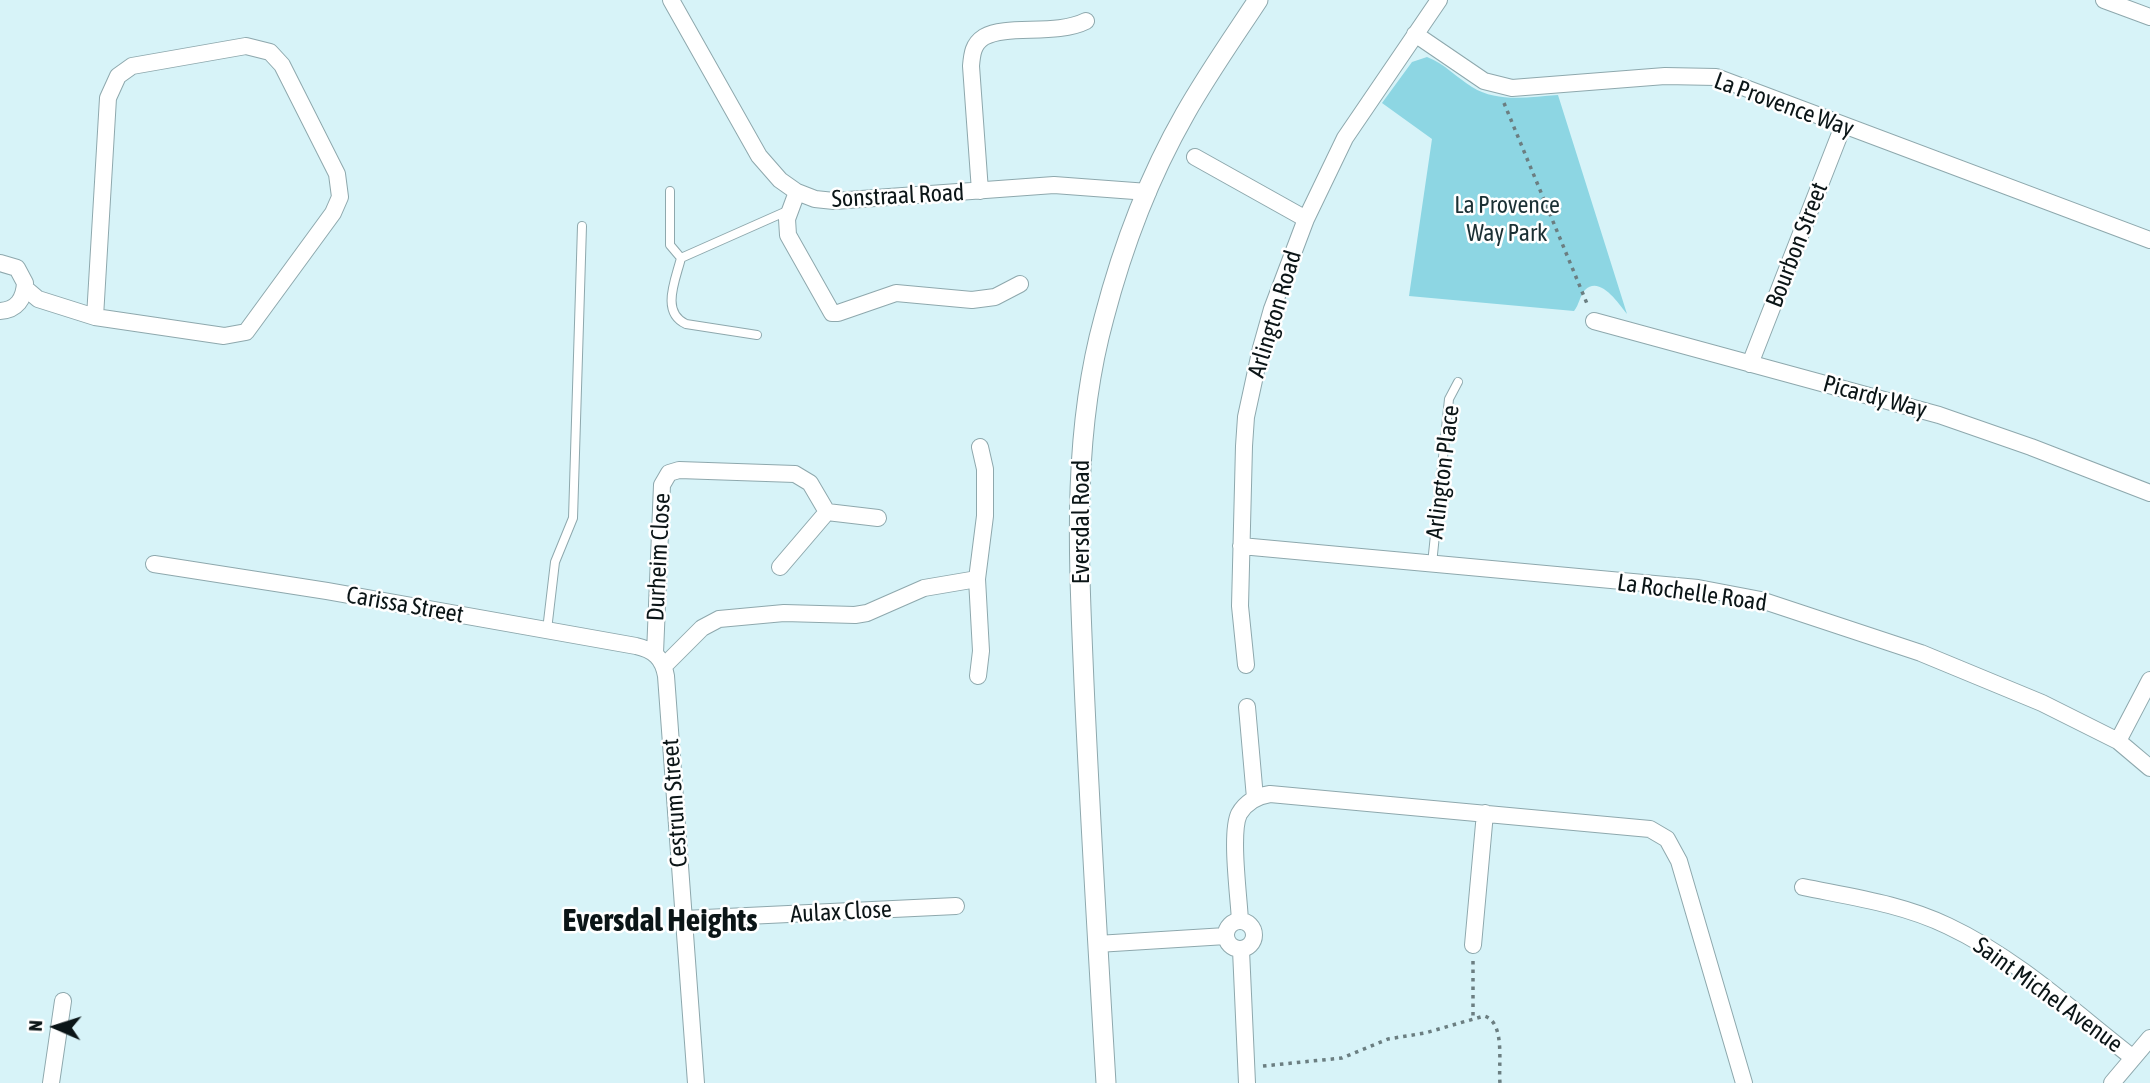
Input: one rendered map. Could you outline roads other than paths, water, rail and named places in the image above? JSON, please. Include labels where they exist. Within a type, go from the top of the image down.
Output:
[{"type":"street","name":"Sonstraal Road","points":[[671,0],[759,156],[780,180],[797,192],[814,199],[834,201],[1065,185],[1148,192]]},
{"type":"street","name":"Eversdal Road","points":[[1106,1083],[1080,593],[1079,473],[1086,408],[1103,321],[1148,192],[1185,115],[1258,0]]},
{"type":"street","name":"Arlington Road","points":[[1246,665],[1240,606],[1244,446],[1249,406],[1272,309],[1306,219],[1345,138],[1439,0]]},
{"type":"street","points":[[2104,0],[2128,4],[2150,17]]},
{"type":"street","points":[[980,191],[971,66],[973,50],[984,37],[998,33],[1063,29],[1086,21]]},
{"type":"street","name":"La Provence Way","points":[[1415,34],[1484,81],[1496,85],[1525,88],[1665,76],[1716,77],[2150,240]]},
{"type":"street","points":[[25,288],[38,299],[95,317],[224,336],[246,332],[333,213],[340,197],[337,174],[282,65],[270,51],[246,46],[132,66],[117,76],[108,98],[95,317]]},
{"type":"street","name":"Bourbon Street","points":[[1750,364],[1843,125]]},
{"type":"street","points":[[1195,157],[1306,219]]},
{"type":"street","points":[[797,192],[786,227],[788,235],[832,313],[888,294],[972,300],[995,297],[1020,284]]},
{"type":"street","points":[[0,310],[15,307],[21,301],[25,288],[22,275],[16,268],[1,262]]},
{"type":"street","name":"Picardy Way","points":[[1594,321],[1939,415],[2150,493]]},
{"type":"street","points":[[978,676],[981,651],[977,579],[985,516],[985,469],[980,447]]},
{"type":"street","name":"Durheim Close","points":[[659,659],[662,485],[669,473],[678,470],[794,474],[810,483],[827,512]]},
{"type":"street","points":[[780,567],[827,512],[878,518]]},
{"type":"street","name":"La Rochelle Road","points":[[1241,547],[1698,588],[1761,600],[1921,653],[2042,702],[2118,741],[2150,768]]},
{"type":"street","name":"Carissa Street","points":[[154,564],[327,591],[641,647],[659,659]]},
{"type":"street","points":[[659,659],[719,619],[775,613],[855,615],[867,613],[924,588],[977,579]]},
{"type":"street","name":"Cestrum Street","points":[[659,659],[684,919],[696,1083]]},
{"type":"street","points":[[2118,741],[2150,680]]},
{"type":"street","points":[[1247,707],[1255,798]]},
{"type":"street","points":[[1240,921],[1236,829],[1240,812],[1255,798],[1270,794],[1642,827],[1667,839],[1679,861],[1744,1083]]},
{"type":"street","points":[[1473,945],[1485,813]]},
{"type":"street","name":"Saint Michel Avenue","points":[[1803,887],[1917,913],[1973,939],[2002,957],[2132,1057]]},
{"type":"street","name":"Aulax Close","points":[[684,919],[956,906]]},
{"type":"street","points":[[1240,921],[1249,924],[1254,933],[1253,943],[1241,950],[1230,945],[1226,936],[1228,927],[1240,921]]},
{"type":"street","points":[[1097,944],[1226,936]]},
{"type":"street","points":[[1241,950],[1247,1083]]},
{"type":"street","points":[[51,1083],[63,1001]]},
{"type":"street","points":[[2112,1083],[2150,1038]]},
{"type":"lane","points":[[670,191],[670,245],[681,258]]},
{"type":"lane","points":[[681,258],[790,210]]},
{"type":"lane","points":[[547,630],[555,562],[573,518],[582,226]]},
{"type":"lane","points":[[681,258],[671,303],[678,320],[686,324],[757,335]]},
{"type":"lane","name":"Arlington Place","points":[[1432,564],[1449,399],[1458,382]]},
{"type":"district","name":"Eversdal Heights","points":[[660,921]]},
{"type":"park label","name":"La Provence Way Park","points":[[1507,219]]}]
